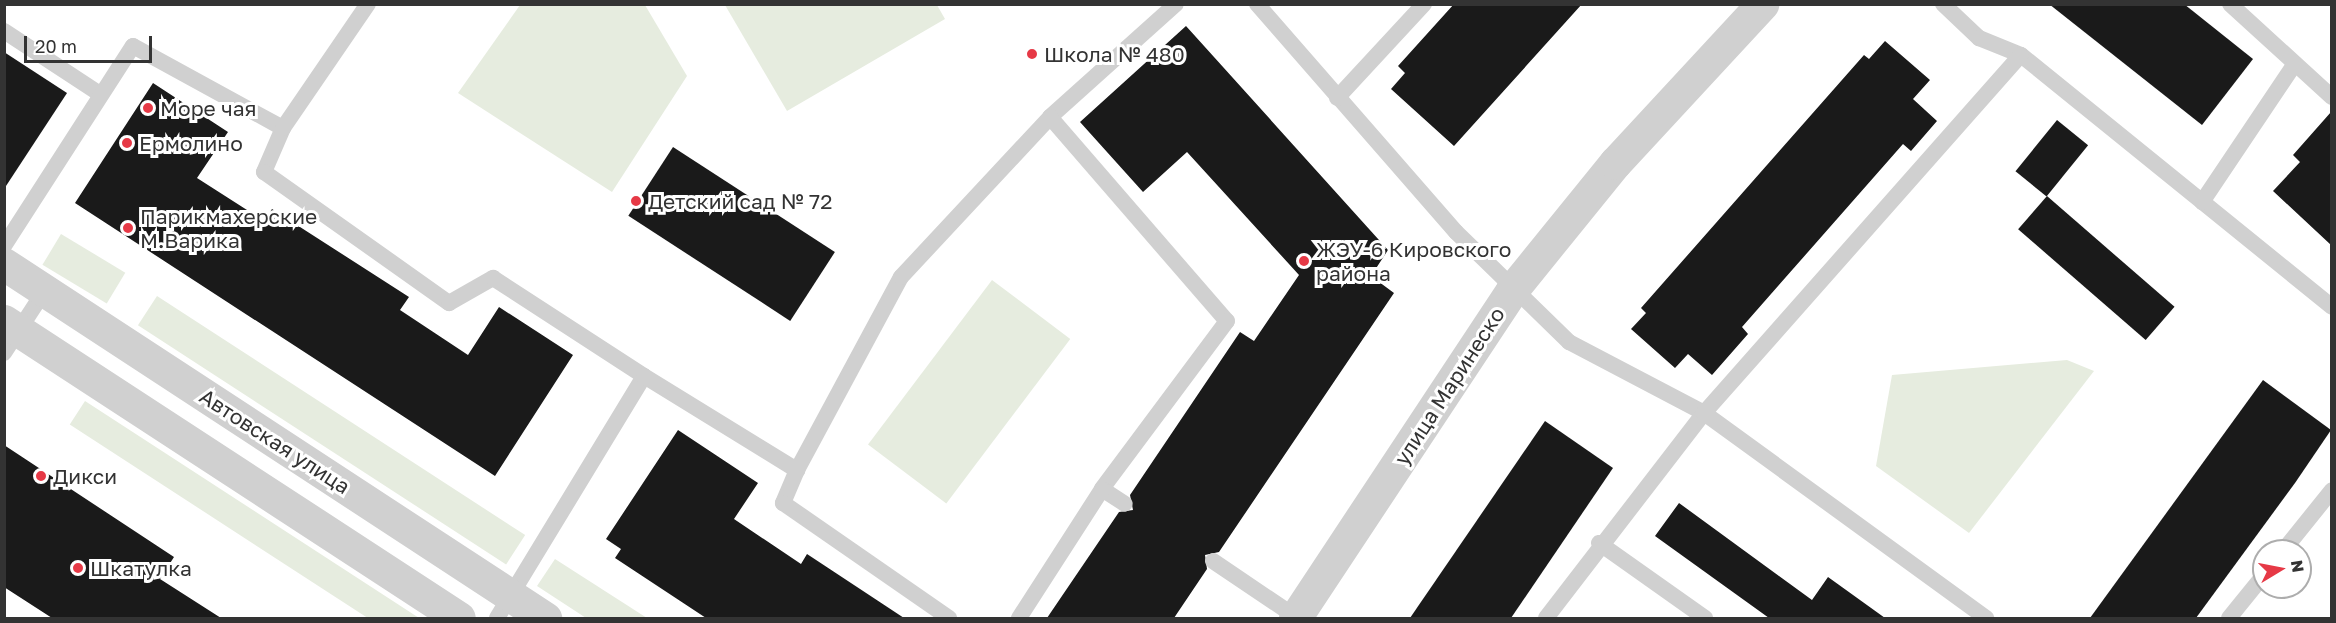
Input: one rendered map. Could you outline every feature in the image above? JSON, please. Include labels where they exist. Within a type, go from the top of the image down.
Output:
[{"type":"street","name":"улица Маринеско","points":[[1296,618],[1512,290],[1615,163],[1762,4]]},
{"type":"street","name":"Автовская улица","points":[[4,264],[45,290],[504,608],[545,618]]},
{"type":"street","points":[[9,335],[459,618]]},
{"type":"lane","points":[[368,4],[283,128],[264,172],[449,303],[493,278],[644,376],[797,470]]},
{"type":"lane","points":[[949,618],[783,503],[797,470],[901,277],[1050,117],[1176,4]]},
{"type":"lane","points":[[1257,4],[1337,98],[1512,290],[1569,342],[1704,413],[1986,618]]},
{"type":"lane","points":[[1337,98],[1424,4]]},
{"type":"lane","points":[[1943,4],[1979,38],[2021,55],[2331,307]]},
{"type":"lane","points":[[2230,4],[2331,97]]},
{"type":"lane","points":[[4,32],[100,94]]},
{"type":"lane","points":[[4,246],[133,46],[283,128]]},
{"type":"lane","points":[[1546,618],[1599,543],[1704,413],[2021,55]]},
{"type":"lane","points":[[2202,202],[2294,65]]},
{"type":"lane","points":[[1019,618],[1102,489],[1227,321],[1050,117]]},
{"type":"lane","points":[[9,335],[45,290]]},
{"type":"lane","points":[[504,608],[644,376]]},
{"type":"lane","points":[[1102,489],[1125,504]]},
{"type":"lane","points":[[2293,539],[2331,492]]},
{"type":"lane","points":[[1599,543],[1706,618]]},
{"type":"lane","points":[[1213,561],[1296,618]]},
{"type":"lane","points":[[2229,618],[2252,590]]},
{"type":"shaded area","points":[[520,5],[645,5],[687,76],[612,192],[458,93]]},
{"type":"shaded area","points":[[725,5],[937,5],[945,19],[787,111]]},
{"type":"shaded area","points":[[61,234],[125,273],[107,303],[42,265]]},
{"type":"shaded area","points":[[992,280],[1070,339],[946,503],[868,445]]},
{"type":"shaded area","points":[[157,296],[525,535],[506,564],[138,325]]},
{"type":"shaded area","points":[[2067,360],[2094,371],[1969,533],[1876,466],[1892,375]]},
{"type":"shaded area","points":[[85,401],[418,617],[368,618],[70,424]]},
{"type":"shaded area","points":[[555,559],[647,618],[586,618],[537,586]]},
{"type":"building","points":[[1454,4],[1582,4],[1454,146],[1391,89],[1405,73],[1398,66]]},
{"type":"building","points":[[2049,4],[2184,4],[2253,59],[2202,125]]},
{"type":"building","points":[[1186,26],[1388,250],[1371,276],[1394,293],[1219,552],[1205,555],[1207,569],[1174,618],[1047,618],[1119,512],[1133,510],[1130,495],[1240,332],[1254,341],[1299,275],[1187,152],[1143,192],[1080,122]]},
{"type":"building","points":[[1885,41],[1930,80],[1913,99],[1937,121],[1911,151],[1903,144],[1742,327],[1748,334],[1712,375],[1688,354],[1675,368],[1631,329],[1646,313],[1641,308],[1864,55],[1869,59]]},
{"type":"building","points":[[4,52],[67,93],[4,189]]},
{"type":"building","points":[[153,83],[228,132],[197,178],[264,221],[272,209],[409,297],[400,310],[468,355],[499,307],[573,355],[495,476],[75,203]]},
{"type":"building","points":[[2331,112],[2331,245],[2273,191],[2300,162],[2293,155]]},
{"type":"building","points":[[2057,120],[2088,145],[2047,196],[2015,171]]},
{"type":"building","points":[[673,147],[835,252],[790,321],[628,216]]},
{"type":"building","points":[[2047,196],[2175,307],[2146,340],[2018,229]]},
{"type":"building","points":[[2263,380],[2331,430],[2196,618],[2090,618]]},
{"type":"building","points":[[1545,421],[1613,468],[1511,618],[1410,618]]},
{"type":"building","points":[[678,430],[758,483],[734,519],[801,564],[807,554],[904,618],[706,618],[615,558],[621,549],[606,539]]},
{"type":"building","points":[[4,445],[174,557],[160,579],[221,618],[52,618],[4,587]]},
{"type":"building","points":[[1679,503],[1812,600],[1828,577],[1885,618],[1769,618],[1655,536]]},
{"type":"place","name":"Школа № 480","points":[[1032,54]]},
{"type":"place","name":"Море чая","points":[[148,108]]},
{"type":"place","name":"Ермолино","points":[[127,143]]},
{"type":"place","name":"Детский сад № 72","points":[[636,201]]},
{"type":"place","name":"Парикмахерские М.Варика","points":[[128,228]]},
{"type":"place","name":"ЖЭУ-6 Кировского района","points":[[1304,261]]},
{"type":"place","name":"Дикси","points":[[41,476]]},
{"type":"place","name":"Шкатулка","points":[[78,568]]}]
